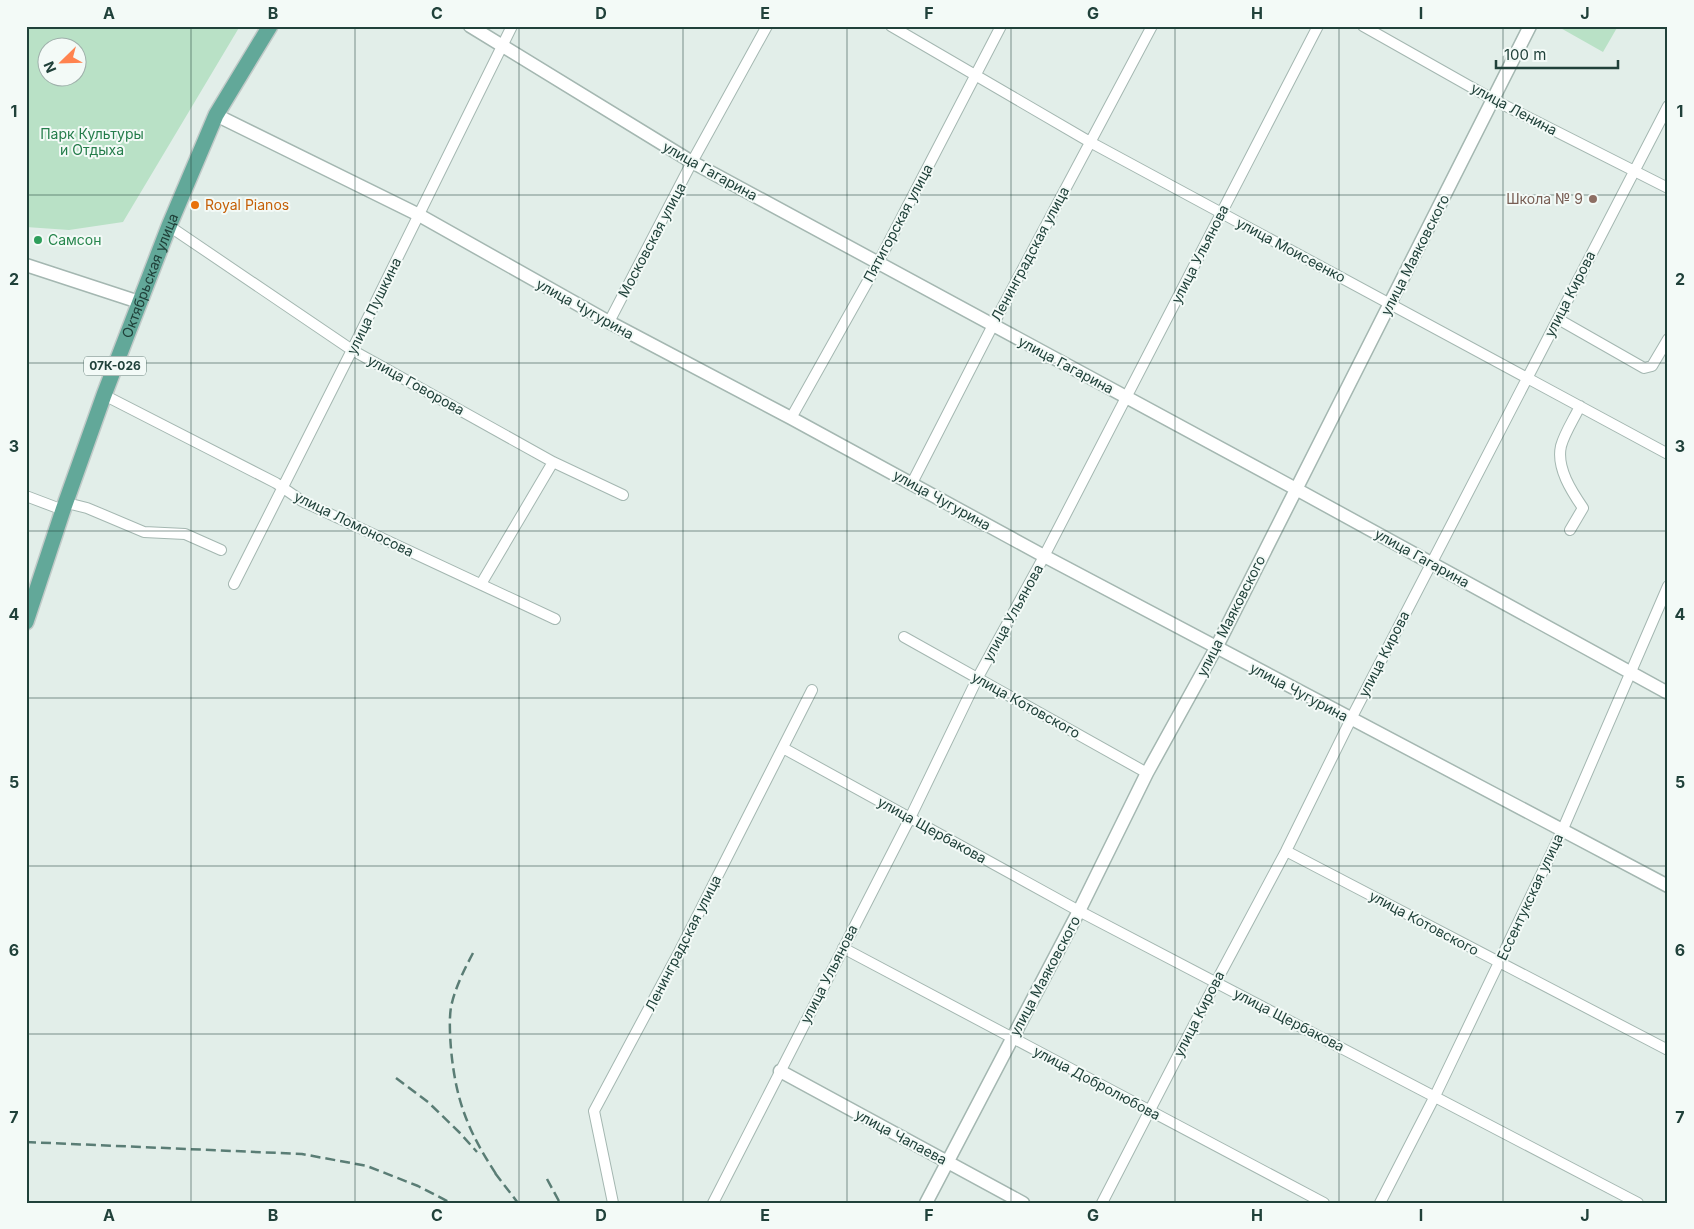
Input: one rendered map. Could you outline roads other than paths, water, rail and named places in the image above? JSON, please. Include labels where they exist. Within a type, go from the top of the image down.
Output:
[{"type":"main road","name":"Октябрьская улица","points":[[26,622],[104,395],[169,226],[216,115],[270,26]]},
{"type":"street","name":"улица Гагарина","points":[[470,26],[692,162],[1668,693]]},
{"type":"street","name":"улица Пушкина","points":[[234,584],[512,26]]},
{"type":"street","name":"Московская улица","points":[[608,322],[692,162],[767,26]]},
{"type":"street","name":"улица Моисеенко","points":[[890,26],[1090,142],[1668,454]]},
{"type":"street","name":"Пятигорская улица","points":[[791,418],[878,263],[1001,26]]},
{"type":"street","name":"Ленинградская улица","points":[[912,483],[993,325],[1152,26]]},
{"type":"street","name":"улица Ульянова","points":[[714,1203],[910,818],[978,677],[1044,556],[1318,26]]},
{"type":"street","name":"улица Ленина","points":[[1363,26],[1494,100],[1668,188]]},
{"type":"street","name":"улица Маяковского","points":[[926,1203],[1079,911],[1147,773],[1216,648],[1530,26]]},
{"type":"street","name":"улица Кирова","points":[[1102,1203],[1286,851],[1351,719],[1668,106]]},
{"type":"street","name":"улица Чугурина","points":[[216,115],[419,216],[608,322],[791,418],[1044,556],[1668,886]]},
{"type":"street","name":"улица Говорова","points":[[169,226],[352,350],[552,462],[623,495]]},
{"type":"street","points":[[26,265],[139,302]]},
{"type":"street","points":[[1558,319],[1644,368],[1652,366],[1668,339]]},
{"type":"street","name":"улица Ломоносова","points":[[104,395],[276,483],[302,501],[555,619]]},
{"type":"street","points":[[1570,530],[1583,508],[1570,490],[1560,455],[1564,436],[1580,406]]},
{"type":"street","points":[[481,584],[552,462]]},
{"type":"street","points":[[26,496],[65,506],[87,508],[144,532],[184,534],[221,550]]},
{"type":"street","name":"Ессентукская улица","points":[[1380,1203],[1435,1096],[1562,831],[1630,671],[1667,590]]},
{"type":"street","name":"улица Котовского","points":[[904,637],[1147,773]]},
{"type":"street","name":"Ленинградская улица","points":[[613,1203],[594,1111],[669,970],[812,690]]},
{"type":"street","name":"улица Щербакова","points":[[783,748],[1079,911],[1638,1203]]},
{"type":"street","name":"улица Котовского","points":[[1286,851],[1668,1050]]},
{"type":"street","name":"улица Добролюбова","points":[[843,948],[1324,1203]]},
{"type":"street","name":"улица Чапаева","points":[[780,1072],[1023,1203]]},
{"type":"railway","points":[[473,953],[457,986],[451,1007],[450,1023],[453,1068],[460,1102],[466,1117],[479,1146],[498,1177]]},
{"type":"railway","points":[[396,1078],[428,1102],[477,1152]]},
{"type":"railway","points":[[26,1142],[302,1154],[367,1166],[418,1186],[451,1203]]},
{"type":"railway","points":[[495,1173],[518,1203]]},
{"type":"railway","points":[[547,1179],[560,1203]]},
{"type":"place","name":"Школа № 9","points":[[1593,199]]},
{"type":"place","name":"Royal Pianos","points":[[195,205]]},
{"type":"place","name":"Самсон","points":[[38,240]]},
{"type":"park label","name":"Парк Культуры и Отдыха","points":[[92,142]]}]
